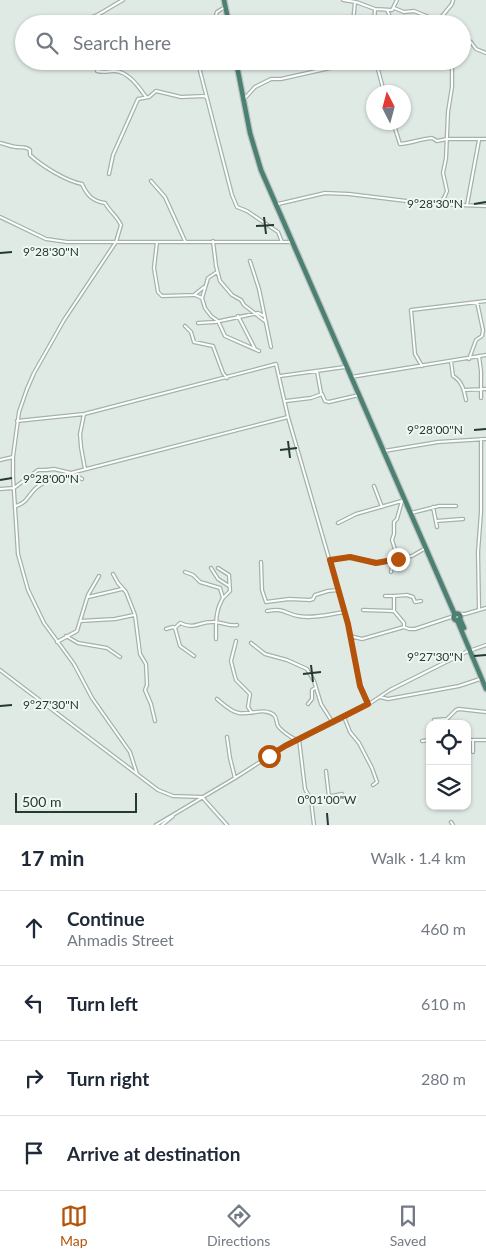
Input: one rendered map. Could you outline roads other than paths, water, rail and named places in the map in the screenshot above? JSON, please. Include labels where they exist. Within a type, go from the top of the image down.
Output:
[{"type":"highway","points":[[224,0],[227,15]]},
{"type":"highway","points":[[239,70],[243,100],[257,159],[384,452],[403,501],[411,513],[452,605],[486,689]]},
{"type":"street","points":[[101,15],[108,8],[123,0]]},
{"type":"street","points":[[343,0],[375,9],[387,10],[394,8],[404,12],[414,11],[425,15]]},
{"type":"street","points":[[394,8],[397,0]]},
{"type":"street","points":[[443,15],[453,0]]},
{"type":"street","points":[[354,15],[355,2]]},
{"type":"street","points":[[216,15],[217,12],[225,7]]},
{"type":"street","points":[[375,9],[375,15]]},
{"type":"street","points":[[387,10],[389,15]]},
{"type":"street","points":[[471,42],[476,49],[486,53]]},
{"type":"street","points":[[200,70],[232,195],[237,207],[247,210],[278,232],[282,242]]},
{"type":"street","points":[[243,100],[255,87],[264,82],[321,70]]},
{"type":"street","points":[[378,70],[382,85]]},
{"type":"street","points":[[439,204],[447,191],[443,173],[452,70]]},
{"type":"street","points":[[98,71],[102,73],[116,71],[125,74],[137,84],[146,97]]},
{"type":"street","points":[[109,174],[114,155],[138,99],[149,97],[156,91],[181,97],[204,96],[208,99]]},
{"type":"street","points":[[396,130],[400,144],[415,142],[418,139],[432,138],[437,142],[447,140],[486,140]]},
{"type":"street","points":[[467,205],[471,193],[474,159],[477,156],[479,140]]},
{"type":"street","points":[[0,143],[16,148],[25,147],[30,150],[30,155],[43,166],[72,182],[82,184],[85,192],[98,202],[105,203],[122,225],[116,242],[64,320],[34,373],[22,401],[17,421],[13,457],[17,543],[21,570],[37,610],[57,642],[74,664],[92,698],[130,752],[137,774]]},
{"type":"street","points":[[151,181],[165,197],[185,241]]},
{"type":"street","points":[[276,205],[325,193],[439,204],[486,206]]},
{"type":"street","points":[[0,217],[46,239],[67,242],[293,242]]},
{"type":"street","points":[[213,241],[220,281],[253,314],[266,322]]},
{"type":"street","points":[[157,242],[154,268],[158,292],[162,296],[194,295],[202,298]]},
{"type":"street","points":[[250,261],[256,277],[271,347]]},
{"type":"street","points":[[217,272],[208,278],[204,287],[202,298],[205,308],[218,321],[225,336],[259,350]]},
{"type":"street","points":[[194,295],[204,287]]},
{"type":"street","points":[[469,358],[476,340],[482,336],[484,330],[476,301]]},
{"type":"street","points":[[422,366],[415,354],[411,310],[486,301]]},
{"type":"street","points":[[198,323],[258,313],[265,316]]},
{"type":"street","points":[[238,316],[255,349]]},
{"type":"street","points":[[184,326],[191,332],[194,342],[213,346],[222,373],[227,378]]},
{"type":"street","points":[[351,377],[486,355]]},
{"type":"street","points":[[479,356],[481,398]]},
{"type":"street","points":[[451,362],[453,376],[457,378],[464,390],[466,400]]},
{"type":"street","points":[[17,421],[84,414],[276,364],[288,417],[345,612],[360,686],[368,704]]},
{"type":"street","points":[[280,376],[347,366]]},
{"type":"street","points":[[317,371],[325,401],[329,402],[359,395]]},
{"type":"street","points":[[464,390],[486,389]]},
{"type":"street","points":[[285,401],[311,398],[322,394]]},
{"type":"street","points":[[84,414],[80,434],[86,470]]},
{"type":"street","points":[[16,506],[24,503],[34,490],[45,481],[288,417]]},
{"type":"street","points":[[479,610],[478,552],[481,504],[481,439]]},
{"type":"street","points":[[384,452],[438,442],[486,439]]},
{"type":"street","points":[[0,460],[13,457]]},
{"type":"street","points":[[0,489],[14,488],[38,470],[60,469],[82,479]]},
{"type":"street","points":[[374,486],[382,507]]},
{"type":"street","points":[[338,523],[356,514],[403,501]]},
{"type":"street","points":[[398,559],[392,540],[394,522],[397,519],[403,501]]},
{"type":"street","points":[[411,513],[433,507],[456,506]]},
{"type":"street","points":[[433,507],[437,527]]},
{"type":"street","points":[[436,520],[463,519]]},
{"type":"street","points":[[330,560],[350,557],[376,563],[412,556],[426,548]]},
{"type":"street","points":[[391,572],[392,560]]},
{"type":"street","points":[[262,562],[260,576],[266,602],[289,599],[310,600],[315,595],[338,590]]},
{"type":"street","points":[[211,568],[218,579],[229,586]]},
{"type":"street","points":[[216,639],[219,604],[230,591],[229,575],[218,568]]},
{"type":"street","points":[[185,572],[200,582],[220,588],[224,598]]},
{"type":"street","points":[[113,574],[126,592],[134,615],[140,654],[146,664],[147,685],[145,690],[155,721]]},
{"type":"street","points":[[57,642],[77,631],[88,597],[99,576]]},
{"type":"street","points":[[88,597],[123,589]]},
{"type":"street","points":[[384,596],[407,595],[413,597],[415,602],[421,602]]},
{"type":"street","points":[[394,596],[394,612],[404,623],[404,627]]},
{"type":"street","points":[[350,636],[362,638],[404,627],[415,629],[486,608]]},
{"type":"street","points":[[267,611],[283,610],[299,617],[313,617],[345,612]]},
{"type":"street","points":[[363,610],[394,612]]},
{"type":"street","points":[[80,621],[115,619],[134,615]]},
{"type":"street","points":[[166,629],[175,628],[180,623],[190,628],[200,624],[216,622],[232,626],[237,625]]},
{"type":"street","points":[[175,628],[180,646],[194,656]]},
{"type":"street","points":[[66,636],[78,643],[108,648],[120,657]]},
{"type":"street","points":[[236,641],[231,661],[236,680],[249,692],[248,707],[252,713]]},
{"type":"street","points":[[251,643],[266,654],[307,669],[314,682],[321,704],[333,723]]},
{"type":"street","points":[[156,825],[298,739],[333,723],[399,686],[471,650],[486,645]]},
{"type":"street","points":[[0,670],[162,793],[173,796],[202,797],[227,825]]},
{"type":"street","points":[[380,697],[388,699],[484,681]]},
{"type":"street","points":[[308,704],[312,700],[312,690],[315,688]]},
{"type":"street","points":[[217,699],[234,712],[264,712],[273,714],[284,732],[298,739]]},
{"type":"street","points":[[434,720],[447,718],[459,709],[486,712]]},
{"type":"street","points":[[344,717],[350,732],[372,768],[377,782],[373,785]]},
{"type":"street","points":[[227,737],[235,778]]},
{"type":"street","points":[[298,739],[305,789],[311,800],[314,825]]},
{"type":"street","points":[[422,741],[426,740]]},
{"type":"street","points":[[473,752],[473,740],[486,740]]},
{"type":"street","points":[[326,771],[328,797]]},
{"type":"street","points":[[311,800],[342,794]]},
{"type":"street","points":[[162,825],[177,813]]}]
